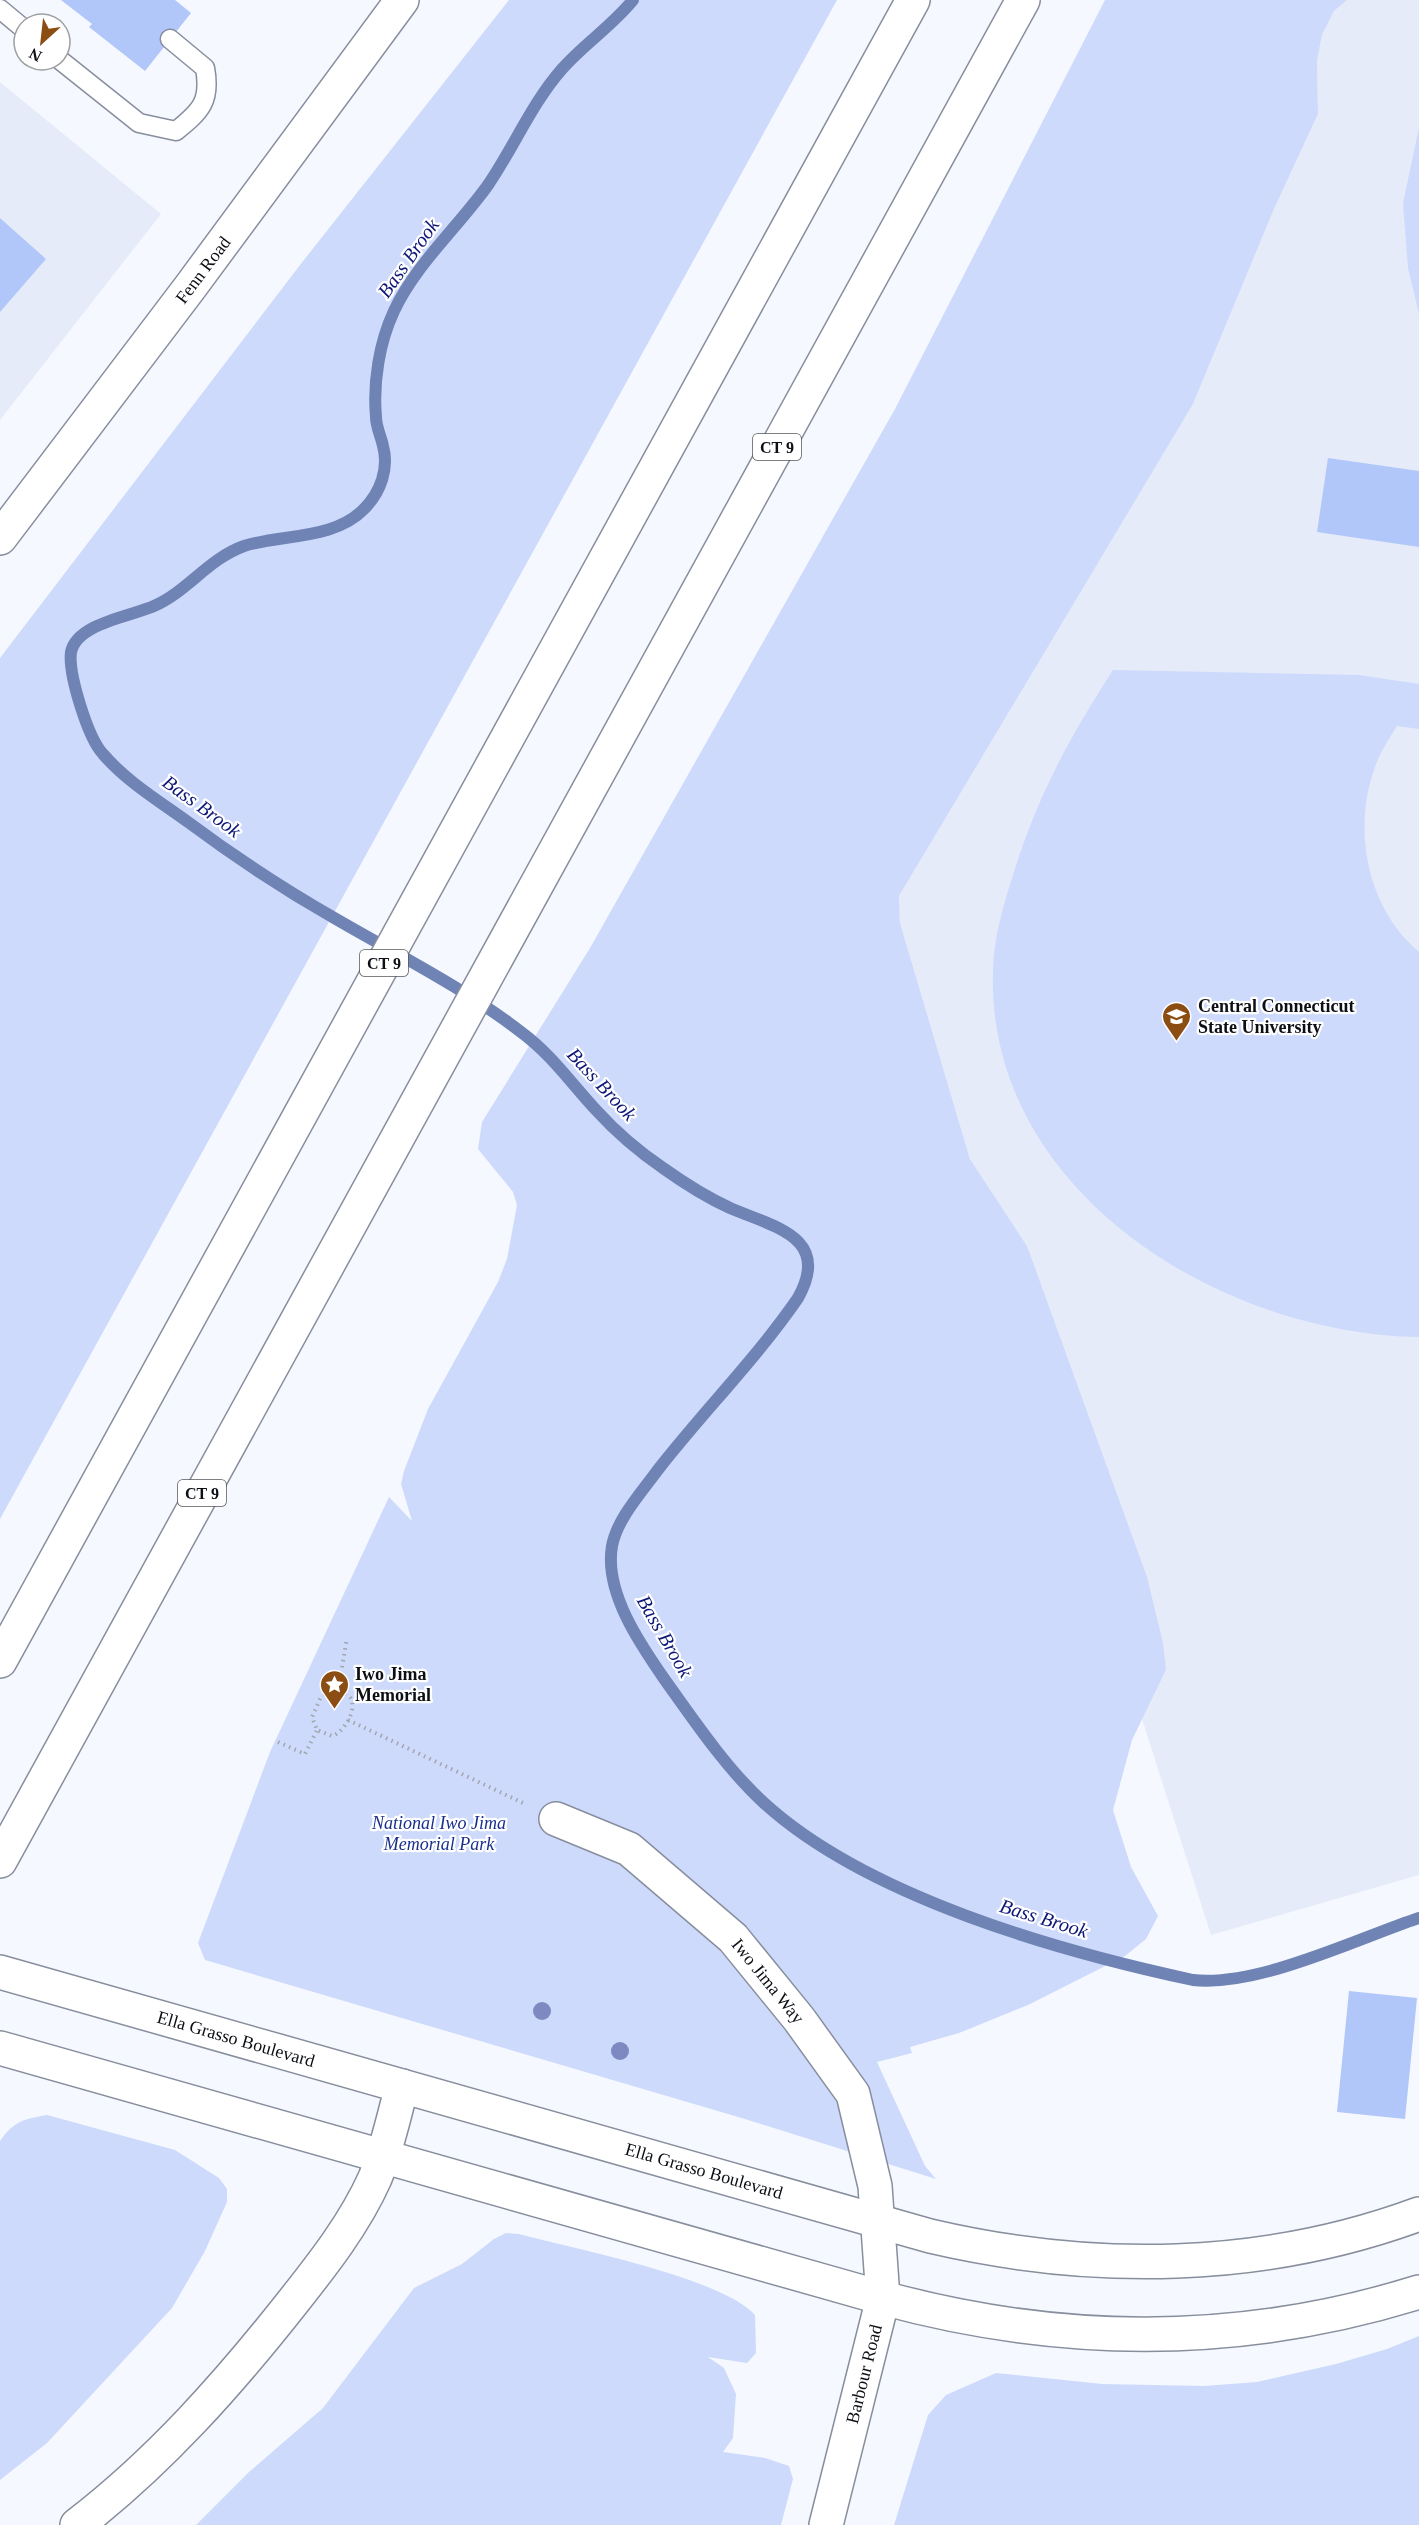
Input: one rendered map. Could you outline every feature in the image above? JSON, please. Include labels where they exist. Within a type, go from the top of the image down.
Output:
[{"type":"main road","name":"Fenn Road","points":[[0,538],[198,277],[402,0]]},
{"type":"main road","name":"CT 9","points":[[0,1661],[913,0]]},
{"type":"main road","name":"CT 9","points":[[0,1861],[1023,0]]},
{"type":"main road","name":"Iwo Jima Way","points":[[556,1819],[629,1849],[733,1938],[799,2019],[854,2094],[875,2186],[878,2221]]},
{"type":"main road","name":"Ella Grasso Boulevard","points":[[0,1972],[966,2244],[1013,2252],[1146,2262],[1232,2259],[1288,2251],[1383,2227],[1419,2214]]},
{"type":"main road","points":[[0,2048],[883,2298],[958,2316],[1048,2329],[1188,2335],[1234,2332],[1301,2322],[1419,2292]]},
{"type":"main road","points":[[77,2525],[146,2466],[242,2366],[314,2275],[345,2230],[375,2177],[402,2086]]},
{"type":"main road","name":"Barbour Road","points":[[826,2525],[883,2298],[878,2221]]},
{"type":"lane","points":[[0,9],[12,19]]},
{"type":"lane","points":[[72,69],[140,123],[176,131],[200,112],[208,88],[205,68],[170,39]]},
{"type":"path","points":[[338,1691],[347,1638]]},
{"type":"path","points":[[327,1691],[338,1691],[352,1700],[348,1720],[339,1734],[332,1736],[317,1730],[312,1717],[321,1697],[327,1691]]},
{"type":"path","points":[[348,1720],[556,1819]]},
{"type":"path","points":[[278,1742],[305,1754],[317,1730]]},
{"type":"shaded area","name":"Central Connecticut State University","points":[[1347,0],[1419,0],[1419,1875],[1211,1935],[1142,1719],[1166,1670],[1027,1246],[970,1159],[900,923],[899,896],[1193,404],[1274,209],[1318,114],[1317,61],[1322,35],[1334,11]]},
{"type":"shaded area","points":[[0,82],[161,214],[0,420]]},
{"type":"green space","points":[[509,0],[837,0],[0,1519],[0,658],[300,265]]},
{"type":"green space","name":"National Iwo Jima Memorial Park","points":[[1105,0],[1347,0],[1334,11],[1322,35],[1317,61],[1318,114],[1274,209],[1193,404],[899,896],[900,923],[970,1159],[1027,1246],[1147,1577],[1163,1643],[1166,1670],[1132,1740],[1113,1810],[1131,1867],[1158,1916],[1146,1939],[1125,1956],[1028,2005],[959,2033],[910,2047],[912,2053],[877,2062],[925,2166],[936,2179],[745,2119],[205,1960],[198,1943],[270,1752],[389,1497],[412,1521],[401,1484],[404,1471],[428,1409],[498,1282],[507,1259],[517,1205],[513,1192],[478,1149],[482,1122],[590,948],[895,409]]},
{"type":"green space","points":[[1419,128],[1419,314],[1408,268],[1403,203]]},
{"type":"green space","points":[[1113,670],[1359,675],[1419,684],[1419,729],[1397,726],[1375,767],[1368,791],[1365,842],[1376,891],[1401,934],[1419,952],[1419,1337],[1341,1329],[1263,1308],[1189,1275],[1122,1230],[1066,1175],[1023,1110],[998,1036],[994,954],[997,934],[1022,847],[1044,794],[1068,744]]},
{"type":"green space","points":[[47,2115],[175,2150],[219,2178],[227,2189],[227,2202],[205,2251],[172,2308],[47,2443],[0,2480],[0,2141],[10,2129],[20,2122]]},
{"type":"green space","points":[[506,2233],[519,2234],[608,2256],[680,2277],[738,2301],[755,2315],[756,2353],[747,2363],[708,2357],[724,2368],[736,2394],[733,2438],[723,2452],[765,2458],[789,2466],[793,2479],[781,2525],[196,2525],[249,2472],[323,2408],[414,2288],[462,2264],[494,2239]]},
{"type":"green space","points":[[1419,2336],[1419,2525],[894,2525],[928,2415],[946,2395],[996,2373],[1102,2384],[1204,2386],[1257,2382],[1336,2364],[1387,2349]]},
{"type":"building","points":[[61,0],[175,0],[191,13],[145,71],[89,27],[92,24]]},
{"type":"building","points":[[0,218],[46,259],[0,312]]},
{"type":"building","points":[[1328,458],[1419,471],[1419,547],[1317,532]]},
{"type":"building","points":[[1349,1991],[1417,1998],[1405,2119],[1337,2112]]},
{"type":"waterway","name":"Bass Brook","points":[[633,0],[551,82],[488,185],[414,277],[394,311],[384,336],[375,391],[376,421],[385,454],[384,471],[379,487],[370,502],[352,519],[338,526],[307,535],[244,546],[220,559],[166,600],[94,627],[83,634],[75,642],[71,652],[71,662],[85,720],[103,754],[143,790],[279,885],[454,986],[499,1016],[542,1050],[619,1134],[645,1155],[712,1199],[780,1229],[793,1237],[803,1248],[808,1261],[807,1277],[798,1298],[765,1343],[674,1449],[637,1497],[624,1516],[612,1546],[613,1581],[635,1634],[665,1680],[712,1744],[764,1803],[806,1836],[856,1866],[909,1893],[1025,1936],[1140,1968],[1193,1980],[1219,1980],[1277,1969],[1419,1918]]},
{"type":"place","name":"Central Connecticut State University","points":[[1177,1042]]},
{"type":"place","name":"Iwo Jima Memorial","points":[[334,1710]]}]
